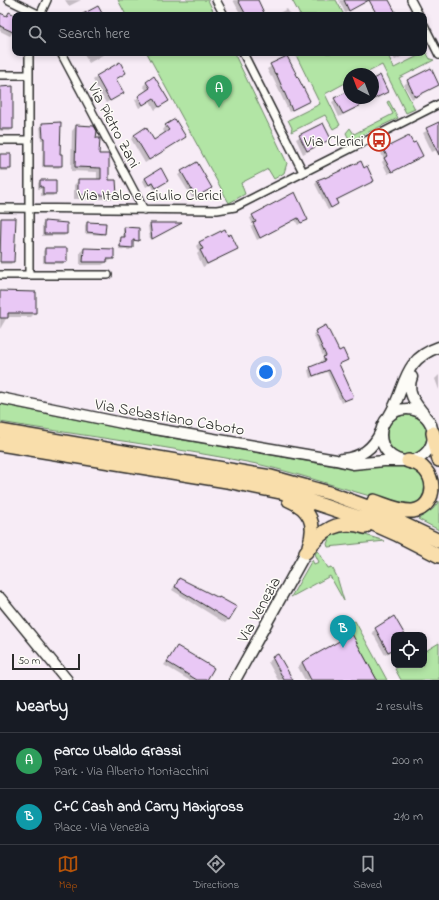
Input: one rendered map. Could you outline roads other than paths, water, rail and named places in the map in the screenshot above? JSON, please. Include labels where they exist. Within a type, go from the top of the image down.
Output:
[{"type":"highway","points":[[0,431],[271,477],[316,483],[399,509],[412,511],[428,505],[434,496],[435,487],[433,477],[429,470],[417,463],[406,461]]},
{"type":"highway","points":[[433,433],[439,460]]},
{"type":"highway","points":[[0,444],[266,489],[322,504],[378,526],[439,556]]},
{"type":"highway","points":[[271,477],[329,493],[366,506],[439,541]]},
{"type":"highway","points":[[208,478],[280,498],[301,506],[309,515],[312,523],[312,538],[306,552]]},
{"type":"highway","points":[[306,552],[316,540],[328,530],[336,526],[349,524],[378,532],[439,560]]},
{"type":"street","points":[[10,0],[34,12]]},
{"type":"street","points":[[41,12],[47,0]]},
{"type":"street","points":[[216,0],[222,12]]},
{"type":"street","points":[[411,0],[417,12]]},
{"type":"street","points":[[427,31],[439,55]]},
{"type":"street","points":[[29,56],[29,275]]},
{"type":"street","name":"Via Pietro Zani","points":[[62,56],[144,210]]},
{"type":"street","points":[[245,56],[303,172]]},
{"type":"street","points":[[0,75],[29,75]]},
{"type":"street","name":"Via Italo e Giulio Clerici","points":[[0,208],[221,210],[235,207],[439,104]]},
{"type":"street","points":[[0,140],[29,140]]},
{"type":"street","points":[[0,275],[108,275]]},
{"type":"street","points":[[439,347],[416,369],[410,382],[412,396],[426,418],[433,433],[431,445],[426,452],[416,460],[406,461],[392,456],[384,446],[381,438],[384,423],[401,394],[405,376],[410,368],[425,353],[439,347]]},
{"type":"street","name":"Via Sebastiano Caboto","points":[[0,398],[132,425],[353,464],[384,461],[406,461]]},
{"type":"street","points":[[384,423],[391,415],[403,410],[416,411],[426,418]]},
{"type":"street","name":"Via Sebastiano Caboto","points":[[336,460],[352,458],[364,453],[375,441],[384,423]]},
{"type":"street","name":"Via Venezia","points":[[235,680],[306,552]]},
{"type":"street","points":[[0,598],[67,680]]},
{"type":"place","name":"parco Ubaldo Grassi","points":[[219,108]]},
{"type":"place","name":"Via Clerici","points":[[379,140]]},
{"type":"place","name":"C+C Cash and Carry Maxigross","points":[[343,648]]}]
